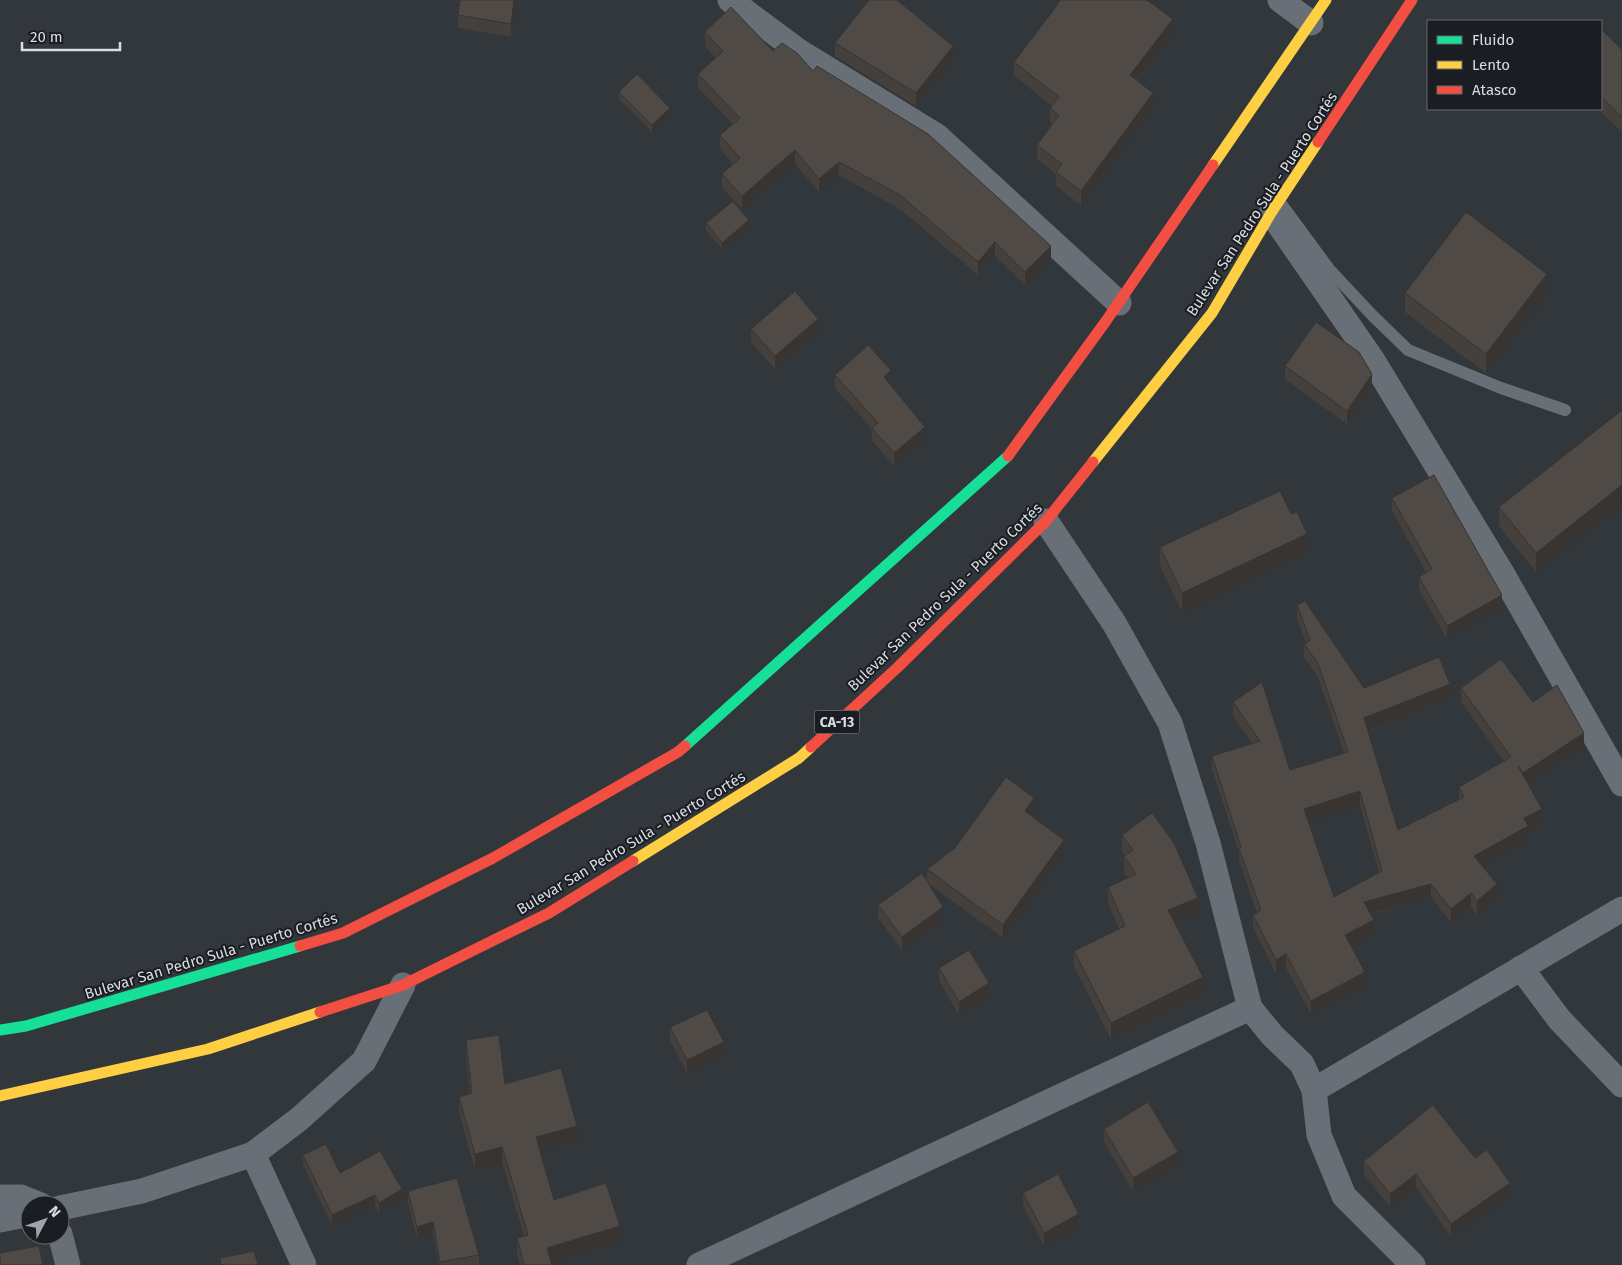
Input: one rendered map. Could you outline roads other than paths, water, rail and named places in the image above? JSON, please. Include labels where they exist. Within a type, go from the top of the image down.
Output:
[{"type":"highway","name":"Bulevar San Pedro Sula - Puerto Cortés","points":[[0,1030],[26,1026],[343,933],[494,858],[678,752],[1012,452],[1119,303],[1326,0]]},
{"type":"highway","name":"Bulevar San Pedro Sula - Puerto Cortés","points":[[0,1096],[208,1049],[403,985],[549,913],[799,758],[898,667],[1046,521],[1212,313],[1275,207],[1412,0]]},
{"type":"street","points":[[730,0],[800,52],[938,136],[1119,303]]},
{"type":"street","points":[[1280,0],[1311,23]]},
{"type":"street","points":[[1275,207],[1382,376],[1502,572],[1622,784]]},
{"type":"street","points":[[1046,521],[1114,623],[1170,723],[1208,843],[1250,1008],[1272,1035],[1302,1064],[1314,1090],[1319,1134],[1344,1196],[1413,1265]]},
{"type":"street","points":[[1314,1090],[1622,909]]},
{"type":"street","points":[[1521,968],[1559,1020],[1622,1085]]},
{"type":"street","points":[[70,1206],[142,1191],[253,1154],[298,1120],[364,1061],[403,985]]},
{"type":"street","points":[[699,1265],[1250,1008]]},
{"type":"street","points":[[253,1154],[304,1265]]},
{"type":"street","points":[[0,1197],[20,1197]]},
{"type":"street","points":[[0,1220],[20,1216]]},
{"type":"street","points":[[63,1245],[68,1265]]},
{"type":"lane","points":[[1275,207],[1372,315],[1408,350],[1501,388],[1565,410]]}]
